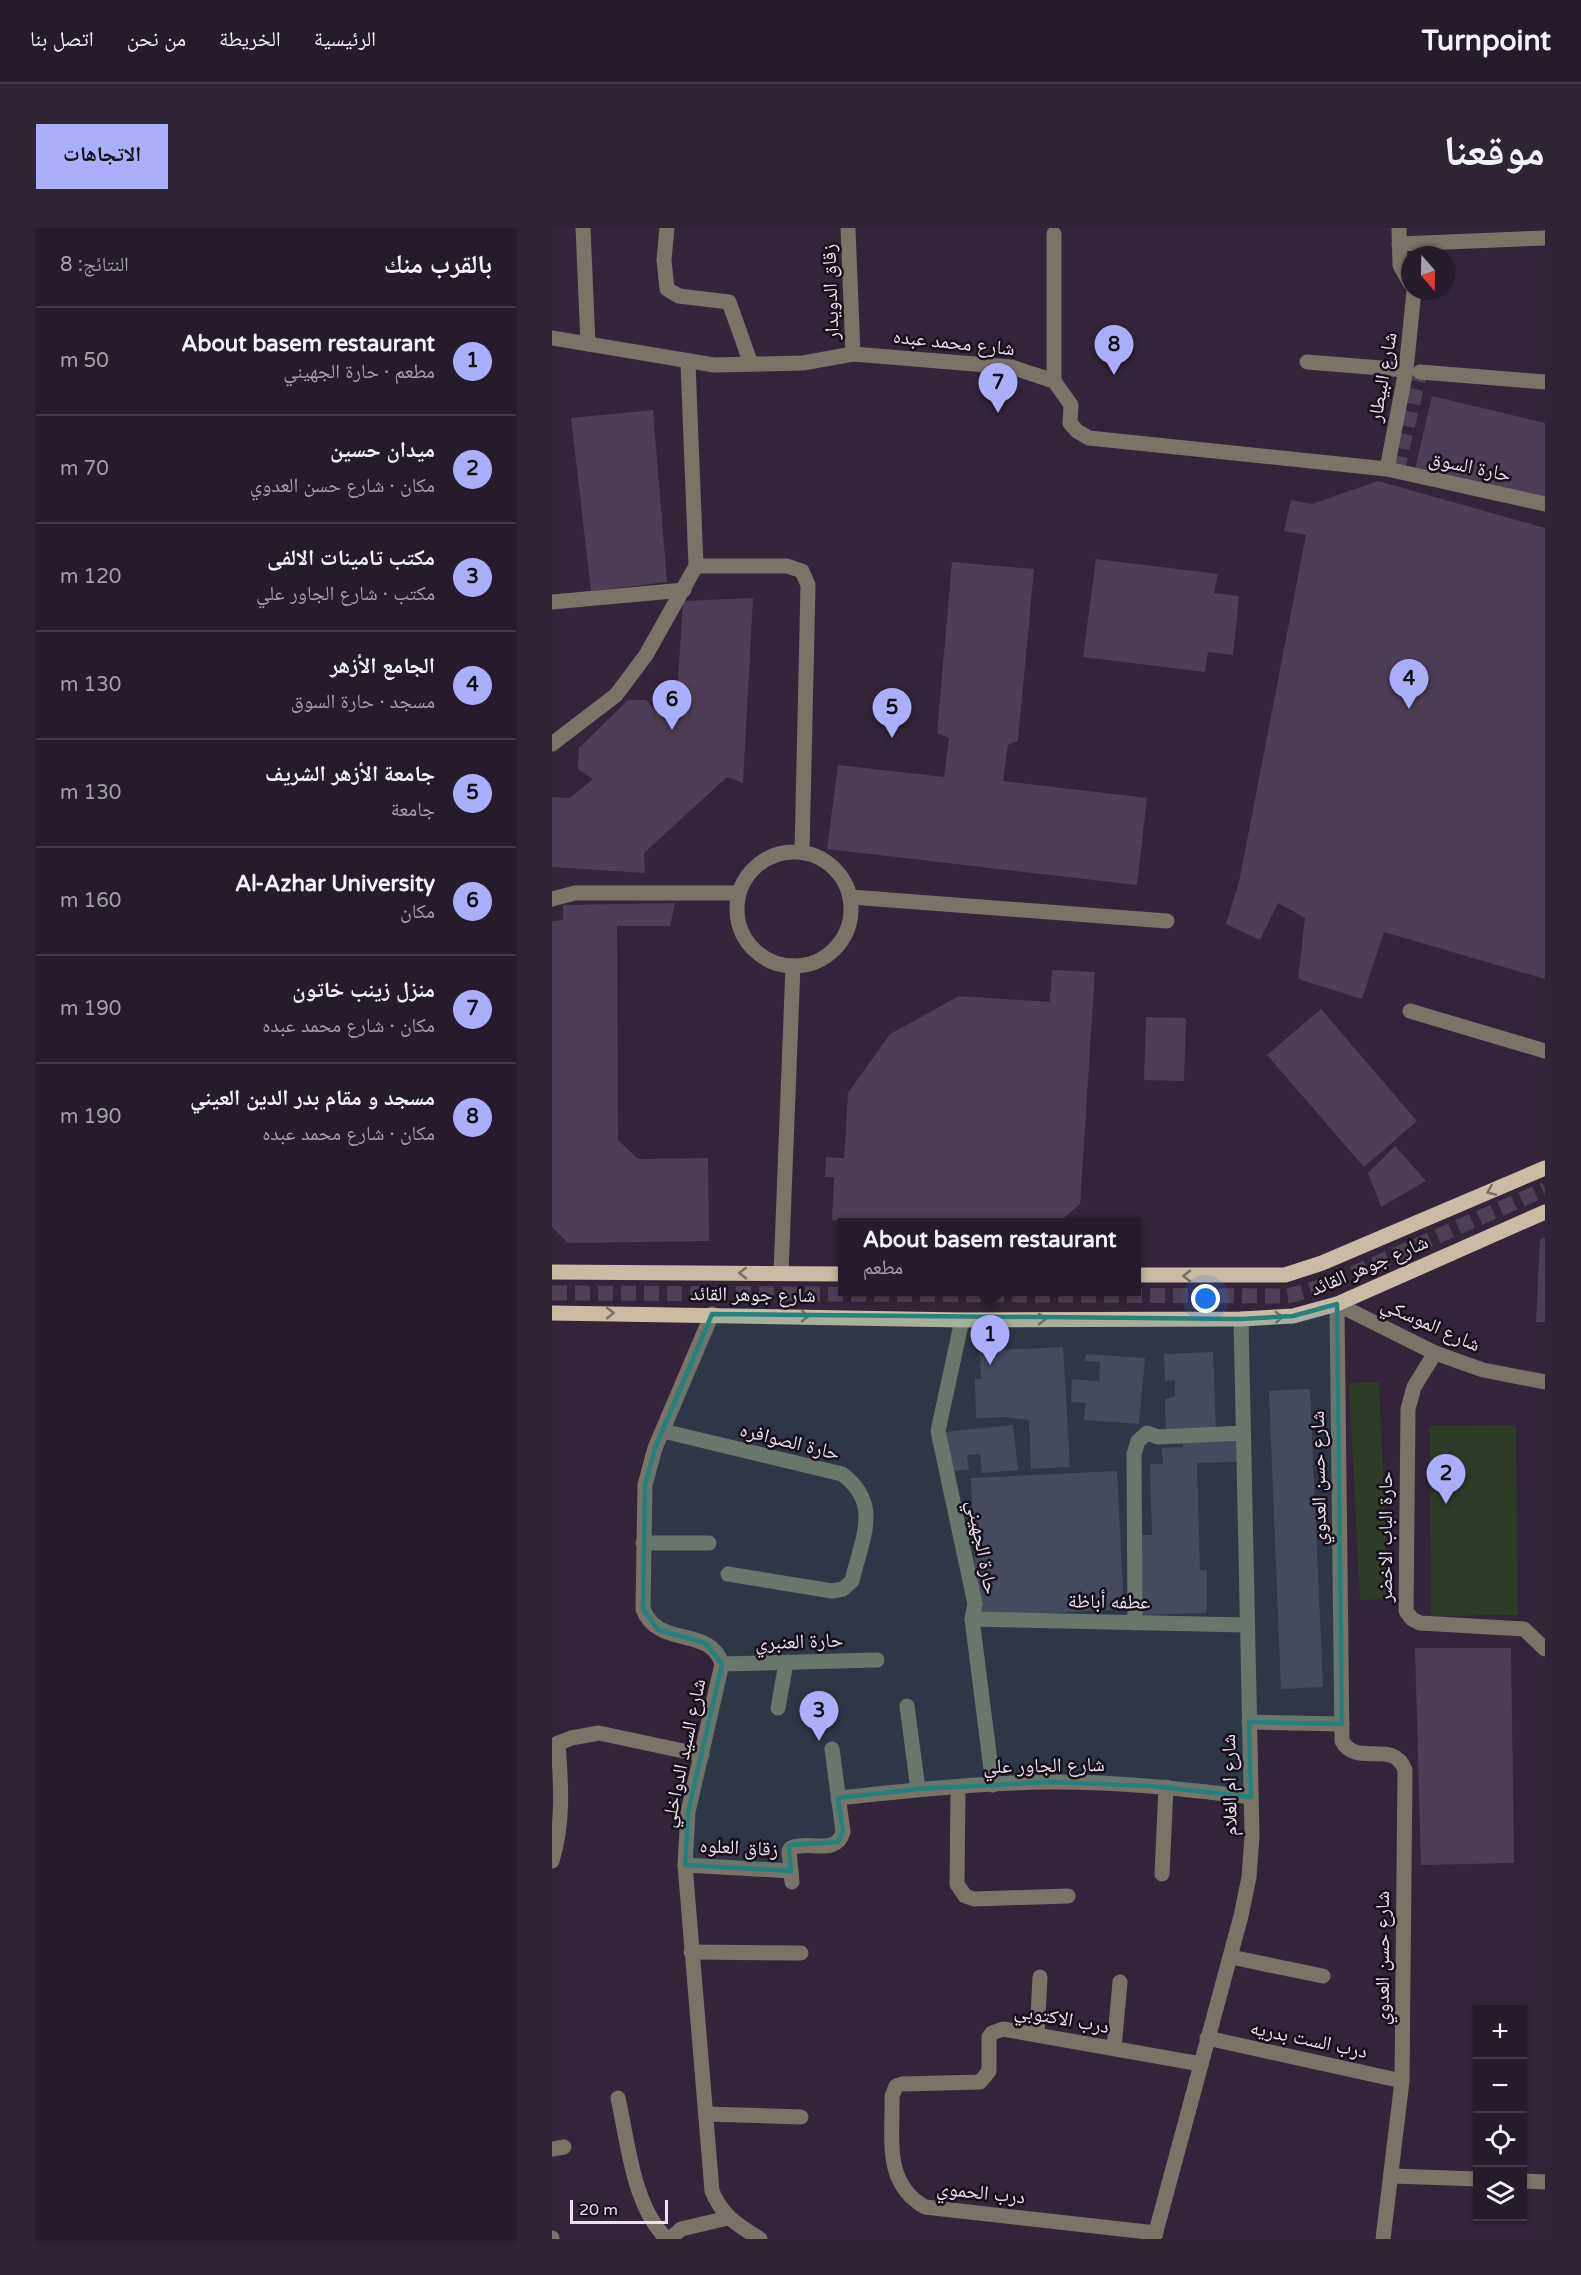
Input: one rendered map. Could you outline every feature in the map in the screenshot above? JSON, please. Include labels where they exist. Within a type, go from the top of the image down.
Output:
[{"type":"main road","name":"شارع جوهر القائد","points":[[1141,1275],[1285,1275],[1322,1263],[1545,1168]]},
{"type":"main road","name":"شارع جوهر القائد","points":[[552,1312],[962,1320],[1241,1319],[1293,1316],[1337,1304],[1545,1212]]},
{"type":"main road","name":"شارع جوهر القائد","points":[[552,1272],[838,1274]]},
{"type":"street","points":[[583,228],[588,344]]},
{"type":"street","points":[[667,228],[664,260],[667,289],[679,296],[729,302],[752,364]]},
{"type":"street","name":"زقاق الدويدار","points":[[848,228],[853,354]]},
{"type":"street","points":[[1399,228],[1401,267]]},
{"type":"street","points":[[1054,234],[1054,381],[1071,405],[1070,423],[1089,438],[1387,469]]},
{"type":"street","points":[[1399,244],[1545,238]]},
{"type":"street","name":"شارع البيطار","points":[[1387,469],[1413,371],[1414,300]]},
{"type":"street","name":"شارع محمد عبده","points":[[552,338],[688,363],[803,363],[853,354],[1011,367],[1054,381]]},
{"type":"street","points":[[1307,362],[1545,382]]},
{"type":"street","points":[[552,744],[616,694],[646,655],[696,566],[688,363]]},
{"type":"street","name":"حارة السوق","points":[[1387,469],[1545,504]]},
{"type":"street","points":[[696,566],[787,566],[801,572],[808,585],[810,603],[802,852]]},
{"type":"street","points":[[552,602],[684,590]]},
{"type":"street","points":[[802,852],[824,860],[842,875],[851,897],[850,923],[839,946],[818,961],[793,966],[776,964],[760,955],[748,943],[738,919],[739,894],[748,875],[763,861],[782,853],[802,852]]},
{"type":"street","points":[[552,899],[574,892],[739,894]]},
{"type":"street","points":[[851,897],[1167,921]]},
{"type":"street","points":[[781,1273],[793,966]]},
{"type":"street","points":[[1410,1011],[1545,1051]]},
{"type":"street","name":"شارع الموسكي","points":[[1337,1304],[1435,1353],[1483,1370],[1545,1382]]},
{"type":"street","name":"شارع حسن العدوي","points":[[1337,1304],[1342,1742],[1351,1752],[1392,1755],[1398,1758],[1404,1770],[1402,2081],[1383,2239]]},
{"type":"street","name":"شارع السيد الدواخلي","points":[[712,1314],[663,1431],[645,1485],[643,1609],[651,1624],[658,1630],[713,1648],[722,1664],[688,1812],[685,1865],[712,2191],[718,2205],[728,2218],[760,2239]]},
{"type":"street","name":"شارع ام الغلام","points":[[1155,2236],[1230,1957],[1249,1877],[1250,1722],[1246,1625],[1241,1319]]},
{"type":"street","name":"حارة الجهيني","points":[[962,1320],[938,1431],[975,1604],[972,1619],[993,1785]]},
{"type":"street","name":"حارة الباب الاخضر","points":[[1435,1353],[1414,1387],[1408,1409],[1406,1611],[1412,1619],[1420,1623],[1524,1629],[1545,1649]]},
{"type":"street","name":"حارة الصوافره","points":[[663,1431],[842,1474],[854,1483],[863,1495],[868,1510],[852,1581],[848,1586],[832,1591],[728,1574]]},
{"type":"street","points":[[1136,1623],[1134,1454],[1138,1441],[1147,1433],[1158,1437],[1243,1434]]},
{"type":"street","points":[[643,1543],[709,1543]]},
{"type":"street","name":"عطفه أباظة","points":[[972,1619],[1246,1625]]},
{"type":"street","name":"حارة العنبري","points":[[722,1664],[877,1660]]},
{"type":"street","points":[[778,1708],[786,1663]]},
{"type":"street","points":[[907,1706],[918,1789]]},
{"type":"street","points":[[1250,1722],[1342,1724]]},
{"type":"street","points":[[552,1862],[560,1828],[561,1791],[555,1745],[571,1738],[599,1734],[702,1755]]},
{"type":"street","points":[[832,1749],[838,1798]]},
{"type":"street","name":"شارع الجاور علي","points":[[838,1798],[918,1789],[958,1789],[1048,1782],[1166,1787],[1251,1797]]},
{"type":"street","points":[[1162,1874],[1166,1787]]},
{"type":"street","points":[[958,1789],[957,1884],[965,1896],[974,1899],[1068,1896]]},
{"type":"street","name":"زقاق العلوه","points":[[685,1865],[791,1876],[789,1851],[791,1848],[833,1846],[841,1839],[843,1832],[838,1798]]},
{"type":"street","points":[[691,1952],[801,1953]]},
{"type":"street","points":[[1230,1957],[1323,1976]]},
{"type":"street","points":[[1037,2035],[1040,1977]]},
{"type":"street","points":[[1114,2048],[1120,1982]]},
{"type":"street","name":"درب الاكتوبي","points":[[892,2096],[896,2086],[902,2084],[980,2082],[989,2072],[989,2037],[997,2030],[1201,2064]]},
{"type":"street","name":"درب الست بدريه","points":[[1207,2038],[1402,2081]]},
{"type":"street","name":"درب الحموي","points":[[892,2096],[894,2171],[905,2193],[925,2207],[1155,2236]]},
{"type":"street","points":[[618,2098],[644,2207],[669,2239],[681,2229],[728,2218]]},
{"type":"street","points":[[706,2114],[801,2117]]},
{"type":"street","points":[[1392,2176],[1473,2180]]},
{"type":"street","points":[[1527,2181],[1545,2182]]},
{"type":"highlighted area","points":[[1337,1304],[1342,1724],[1249,1722],[1251,1797],[1150,1786],[1049,1782],[918,1789],[838,1798],[843,1832],[838,1842],[789,1845],[791,1871],[685,1865],[688,1812],[722,1664],[705,1643],[658,1630],[643,1609],[645,1485],[655,1448],[712,1314],[1241,1319],[1293,1316]]},
{"type":"green space","points":[[1379,1382],[1389,1599],[1360,1600],[1349,1383]]},
{"type":"green space","points":[[1516,1425],[1518,1615],[1431,1616],[1430,1426]]},
{"type":"building","points":[[1432,396],[1545,423],[1545,499],[1415,469]]},
{"type":"building","points":[[653,410],[667,582],[591,591],[571,418]]},
{"type":"building","points":[[1378,481],[1545,528],[1545,979],[1384,932],[1362,999],[1298,979],[1305,918],[1278,903],[1260,940],[1226,924],[1239,882],[1306,535],[1284,531],[1291,500],[1312,504]]},
{"type":"building","points":[[1096,559],[1218,574],[1214,593],[1239,596],[1233,655],[1208,652],[1205,672],[1083,657]]},
{"type":"building","points":[[952,562],[1034,569],[1018,741],[1008,745],[1003,781],[1147,798],[1137,885],[827,849],[838,765],[944,777],[949,738],[937,733]]},
{"type":"building","points":[[753,598],[743,783],[727,777],[644,853],[645,873],[552,867],[552,797],[570,798],[593,779],[578,769],[579,748],[628,700],[646,700],[657,712],[677,696],[683,601]]},
{"type":"building","points":[[675,903],[670,926],[617,926],[618,1140],[638,1159],[708,1158],[709,1241],[568,1243],[552,1227],[552,921],[563,920],[563,905]]},
{"type":"building","points":[[1052,970],[1095,972],[1080,1204],[1064,1218],[838,1218],[838,1220],[832,1220],[834,1177],[825,1177],[826,1157],[844,1158],[848,1093],[890,1034],[959,996],[1050,1002]]},
{"type":"building","points":[[1321,1009],[1417,1121],[1364,1167],[1267,1055]]},
{"type":"building","points":[[1146,1017],[1186,1018],[1184,1081],[1144,1080]]},
{"type":"building","points":[[1395,1146],[1426,1181],[1381,1207],[1368,1173]]},
{"type":"building","points":[[1545,1237],[1545,1322],[1536,1322],[1540,1240]]},
{"type":"building","points":[[1063,1347],[1070,1467],[1031,1469],[1029,1420],[1006,1417],[976,1418],[975,1379],[981,1379],[980,1351]]},
{"type":"building","points":[[1213,1352],[1216,1430],[1166,1432],[1165,1399],[1175,1396],[1175,1380],[1165,1381],[1164,1354]]},
{"type":"building","points":[[1086,1354],[1145,1358],[1139,1424],[1084,1420],[1086,1403],[1071,1402],[1072,1379],[1099,1381],[1100,1362],[1085,1361]]},
{"type":"building","points":[[1310,1389],[1323,1687],[1281,1689],[1269,1391]]},
{"type":"building","points":[[1013,1425],[1018,1470],[982,1473],[980,1454],[967,1455],[969,1470],[948,1471],[945,1432]]},
{"type":"building","points":[[1240,1437],[1241,1462],[1197,1463],[1200,1570],[1207,1570],[1205,1613],[1140,1615],[1138,1535],[1152,1535],[1150,1464],[1163,1464],[1162,1448],[1183,1447],[1183,1438]]},
{"type":"building","points":[[1117,1471],[1124,1609],[977,1617],[971,1478]]},
{"type":"building","points":[[1415,1648],[1511,1648],[1514,1863],[1421,1865]]},
{"type":"tunnel","points":[[1397,471],[1420,372]]},
{"type":"tunnel","points":[[1141,1295],[1288,1296],[1327,1285],[1545,1189]]},
{"type":"tunnel","points":[[552,1293],[838,1294]]},
{"type":"place","name":"مسجد و مقام بدر الدين العيني","points":[[1114,375]]},
{"type":"place","name":"منزل زينب خاتون","points":[[998,413]]},
{"type":"place","name":"الجامع الأزهر","points":[[1409,709]]},
{"type":"place","name":"Al-Azhar University","points":[[672,730]]},
{"type":"place","name":"جامعة الأزهر الشريف","points":[[892,738]]},
{"type":"place","name":"About basem restaurant","points":[[990,1365]]},
{"type":"place","name":"ميدان حسين","points":[[1446,1504]]},
{"type":"place","name":"مكتب تامينات الالفى","points":[[819,1741]]}]
